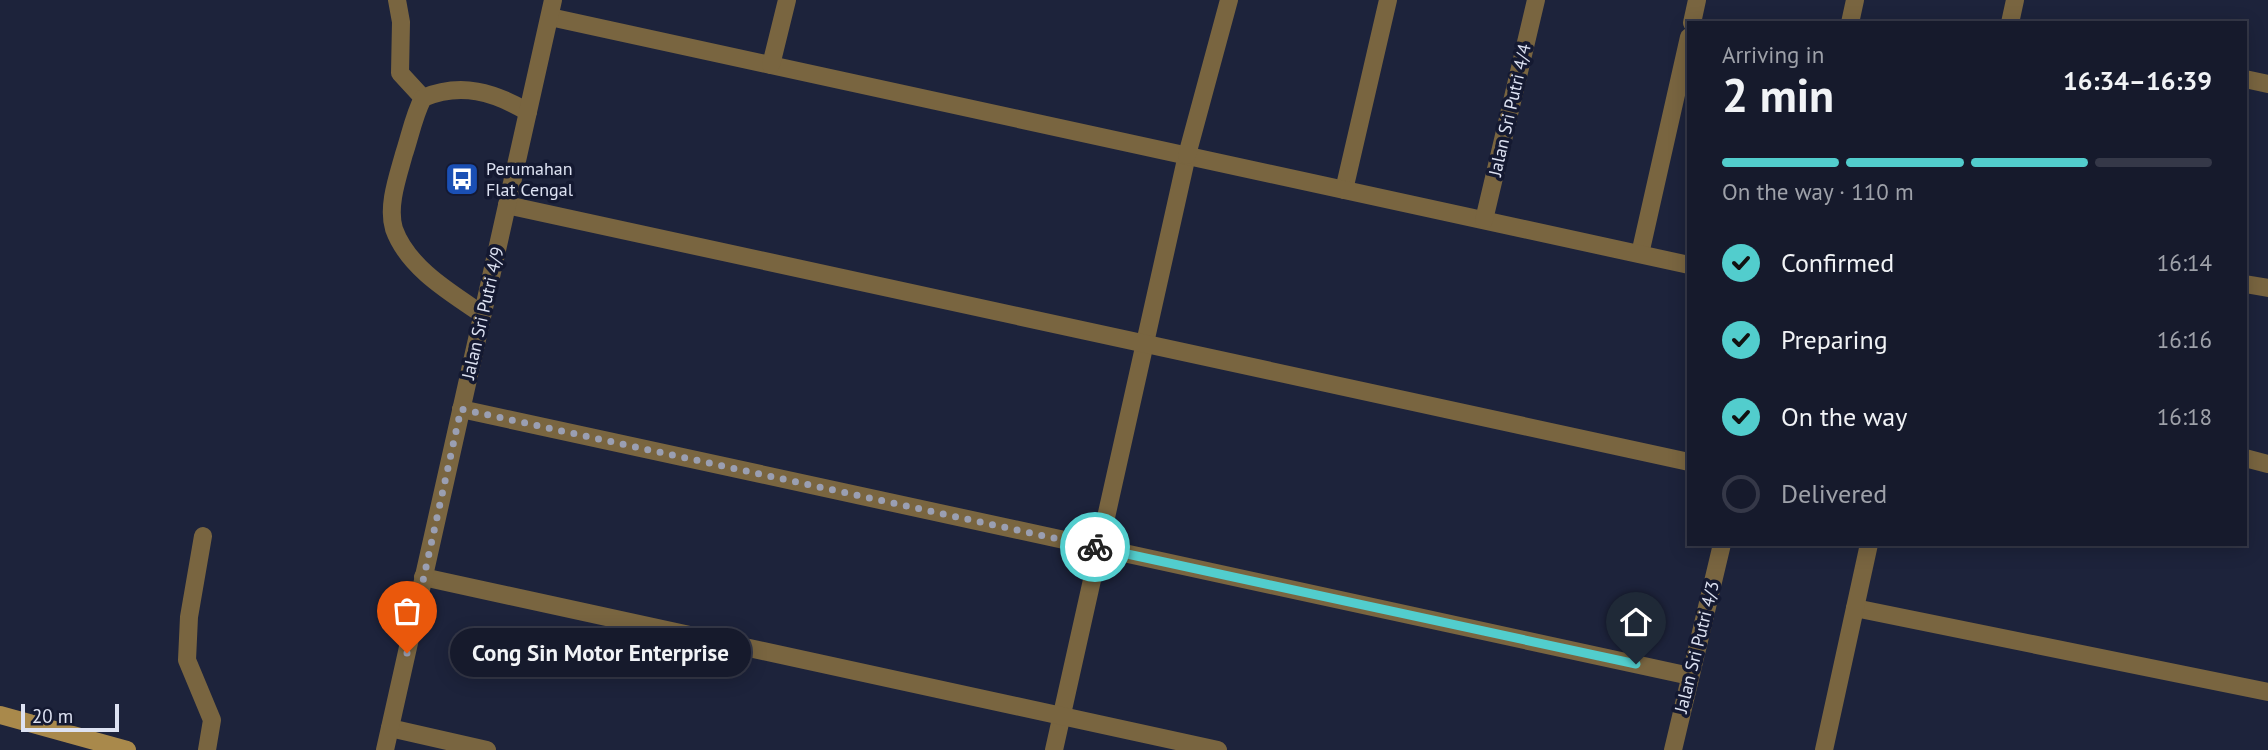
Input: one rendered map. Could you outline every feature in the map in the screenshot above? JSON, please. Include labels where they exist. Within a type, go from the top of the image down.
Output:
[{"type":"street","points":[[397,0],[401,22],[400,74],[423,98]]},
{"type":"street","points":[[771,65],[787,0]]},
{"type":"street","points":[[1054,750],[1187,155],[1227,0]]},
{"type":"street","points":[[1344,190],[1388,0]]},
{"type":"street","name":"Jalan Sri Putri 4/4","points":[[1484,220],[1536,0]]},
{"type":"street","points":[[1692,21],[1697,0]]},
{"type":"street","points":[[1851,21],[1856,0]]},
{"type":"street","points":[[2010,21],[2015,0]]},
{"type":"street","points":[[551,8],[771,65],[1687,265]]},
{"type":"street","name":"Jalan Sri Putri 4/9","points":[[385,750],[551,8]]},
{"type":"street","points":[[1640,254],[1687,46]]},
{"type":"street","points":[[2247,79],[2268,84]]},
{"type":"street","points":[[423,98],[449,89],[490,93],[528,112]]},
{"type":"street","points":[[423,98],[397,180],[394,228],[418,264],[440,286],[482,314]]},
{"type":"street","points":[[507,205],[1687,462]]},
{"type":"street","points":[[2247,284],[2268,288]]},
{"type":"street","points":[[461,409],[1690,676]]},
{"type":"street","points":[[2247,459],[2268,464]]},
{"type":"street","points":[[203,537],[189,617],[187,660],[212,720],[207,750]]},
{"type":"street","name":"Jalan Sri Putri 4/3","points":[[1673,750],[1722,546]]},
{"type":"street","points":[[1824,750],[1869,546]]},
{"type":"street","points":[[423,577],[1218,750]]},
{"type":"street","points":[[1855,608],[2268,692]]},
{"type":"street","points":[[0,715],[127,750]]},
{"type":"street","points":[[390,728],[487,750]]},
{"type":"way so far","points":[[407,653],[461,409],[1095,547]]},
{"type":"place","name":"Perumahan Flat Cengal","points":[[462,179]]},
{"type":"place","name":"Cong Sin Motor Enterprise","points":[[407,653]]},
{"type":"route","points":[[1095,547],[1636,664]]}]
